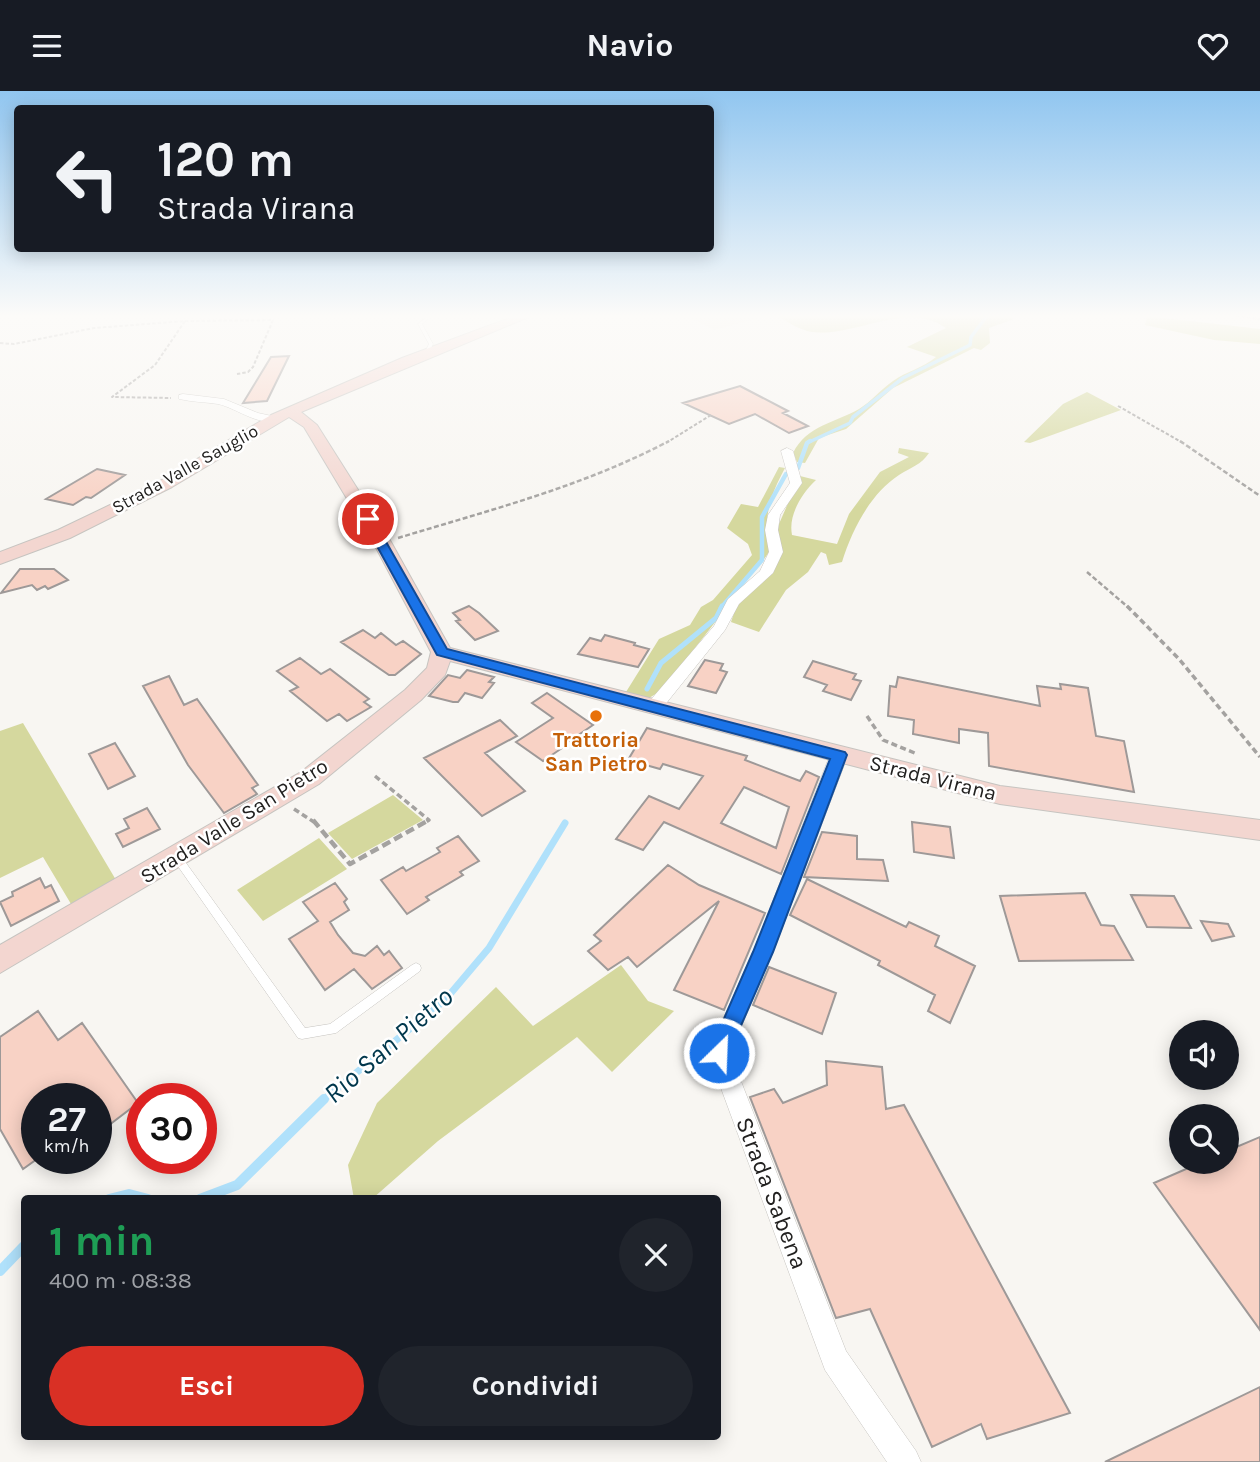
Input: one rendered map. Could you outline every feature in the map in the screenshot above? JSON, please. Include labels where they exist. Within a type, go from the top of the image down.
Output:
[{"type":"street","name":"Strada Valle Sauglio","points":[[0,558],[64,534],[166,484],[283,415],[365,380]]},
{"type":"street","points":[[183,397],[224,402],[256,416],[283,415],[303,418],[310,425],[382,543],[442,652]]},
{"type":"street","points":[[654,707],[720,627],[743,591],[766,573],[776,552],[769,530],[771,516],[796,483],[788,451]]},
{"type":"street","name":"Strada Virana","points":[[442,652],[1000,795],[1260,829]]},
{"type":"street","name":"Strada Valle San Pietro","points":[[0,960],[178,859],[310,778],[413,695],[437,670],[442,652]]},
{"type":"street","name":"Strada Sabena","points":[[839,755],[763,952],[719,1053],[835,1360],[905,1462]]},
{"type":"lane","points":[[178,859],[302,1034],[332,1029],[416,968]]},
{"type":"path","points":[[135,380],[112,397],[183,397]]},
{"type":"path","points":[[1118,406],[1199,452],[1260,496]]},
{"type":"path","points":[[382,543],[593,476],[682,435],[711,415]]},
{"type":"path","points":[[1087,572],[1125,600],[1260,757]]},
{"type":"path","points":[[867,716],[883,740],[926,757]]},
{"type":"path","points":[[288,806],[311,818],[350,864],[429,820],[374,776]]},
{"type":"green space","points":[[909,380],[893,388],[846,429],[819,438],[805,463],[797,462],[793,453],[806,436],[859,409],[893,381]]},
{"type":"green space","points":[[1087,392],[1121,410],[1030,443],[1024,442],[1063,404]]},
{"type":"green space","points":[[899,448],[929,453],[889,483],[871,502],[857,525],[842,562],[829,565],[826,554],[821,552],[808,572],[786,590],[759,632],[731,622],[737,604],[768,575],[775,533],[800,476],[816,480],[797,505],[792,520],[792,535],[837,544],[849,514],[880,472],[909,457],[898,453]]},
{"type":"green space","points":[[779,467],[785,468],[769,507],[767,528],[771,549],[767,555],[659,692],[649,698],[626,692],[659,639],[690,625],[701,607],[713,600],[752,555],[748,544],[727,528],[741,504],[758,507]]},
{"type":"green space","points":[[23,723],[116,880],[71,904],[43,857],[0,878],[0,731]]},
{"type":"green space","points":[[393,795],[423,820],[352,859],[328,833]]},
{"type":"green space","points":[[319,838],[347,869],[263,921],[237,890]]},
{"type":"green space","points":[[621,965],[648,1001],[674,1011],[612,1072],[577,1037],[438,1141],[377,1195],[353,1195],[348,1165],[377,1103],[496,987],[533,1026]]},
{"type":"building","points":[[257,380],[277,380],[267,401],[243,403]]},
{"type":"building","points":[[740,386],[788,411],[783,413],[808,426],[789,433],[755,414],[729,424],[683,403]]},
{"type":"building","points":[[97,469],[125,475],[91,498],[86,497],[73,505],[46,499]]},
{"type":"building","points":[[20,569],[54,569],[68,580],[48,589],[45,586],[37,590],[32,585],[1,593]]},
{"type":"building","points":[[469,606],[498,631],[475,640],[456,621],[460,620],[453,613]]},
{"type":"building","points":[[363,630],[375,638],[381,633],[396,645],[403,641],[421,654],[395,675],[389,675],[341,642]]},
{"type":"building","points":[[605,635],[649,649],[638,667],[578,654],[590,638],[601,641]]},
{"type":"building","points":[[300,658],[321,674],[330,669],[369,699],[364,702],[371,707],[347,721],[339,714],[327,721],[290,691],[298,687],[277,671]]},
{"type":"building","points":[[705,660],[723,664],[720,670],[727,672],[716,693],[688,686]]},
{"type":"building","points":[[813,661],[856,674],[853,679],[861,681],[851,700],[823,691],[827,685],[804,677]]},
{"type":"building","points":[[467,670],[494,677],[489,682],[494,683],[482,698],[465,693],[458,702],[453,702],[429,696],[448,675],[460,678]]},
{"type":"building","points":[[169,676],[184,705],[197,699],[258,785],[252,788],[257,794],[224,813],[188,765],[143,686]]},
{"type":"building","points":[[898,677],[1040,706],[1037,686],[1061,689],[1060,684],[1088,688],[1096,736],[1124,741],[1134,792],[989,766],[988,733],[959,729],[959,743],[913,734],[914,720],[888,716],[890,686],[896,687]]},
{"type":"building","points":[[547,693],[593,725],[568,742],[562,740],[565,746],[543,761],[516,742],[553,718],[532,703]]},
{"type":"building","points":[[500,720],[517,736],[485,753],[525,791],[482,816],[424,758]]},
{"type":"building","points":[[647,728],[747,756],[745,760],[800,781],[806,771],[819,777],[781,874],[664,822],[643,850],[616,839],[649,796],[679,809],[703,776],[663,764],[660,769],[628,760]],"holes":[[[744,787],[789,807],[776,848],[721,823]]]},
{"type":"building","points":[[115,743],[135,776],[108,789],[89,754]]},
{"type":"building","points":[[147,808],[160,829],[123,847],[116,834],[129,828],[124,819]]},
{"type":"building","points":[[912,822],[950,827],[954,858],[914,852]]},
{"type":"building","points":[[822,832],[857,836],[857,859],[883,860],[888,881],[804,877]]},
{"type":"building","points":[[458,836],[479,861],[460,872],[463,875],[426,897],[429,900],[407,914],[381,880],[403,867],[406,871],[440,852],[437,848]]},
{"type":"building","points":[[668,865],[699,885],[765,913],[724,1010],[674,990],[719,901],[637,967],[628,957],[608,970],[588,951],[601,941],[594,935]]},
{"type":"building","points":[[40,878],[45,888],[51,885],[59,901],[11,926],[0,902],[13,896],[12,892]]},
{"type":"building","points":[[807,879],[906,927],[909,922],[939,936],[935,946],[975,966],[950,1023],[928,1011],[935,995],[878,965],[880,961],[790,915]]},
{"type":"building","points":[[335,883],[347,899],[344,902],[349,910],[330,922],[338,935],[353,953],[365,956],[377,946],[384,955],[389,951],[402,968],[372,989],[354,969],[325,990],[289,939],[318,921],[303,902]]},
{"type":"building","points":[[1085,893],[1101,925],[1114,926],[1133,960],[1019,961],[1000,896]]},
{"type":"building","points":[[1131,895],[1174,896],[1191,928],[1147,927]]},
{"type":"building","points":[[1201,921],[1228,924],[1234,936],[1212,941]]},
{"type":"building","points":[[769,967],[836,993],[822,1034],[753,1005]]},
{"type":"building","points":[[38,1011],[58,1040],[82,1023],[126,1086],[126,1112],[112,1123],[112,1083],[21,1083],[21,1166],[0,1129],[0,1037]]},
{"type":"building","points":[[826,1061],[882,1067],[886,1109],[904,1105],[1070,1413],[987,1439],[981,1424],[932,1447],[870,1309],[836,1318],[750,1097],[774,1089],[783,1103],[827,1085]]},
{"type":"building","points":[[1260,1137],[1260,1330],[1154,1183],[1175,1174],[1239,1174],[1239,1146]]},
{"type":"building","points":[[1260,1387],[1260,1462],[1105,1462]]},
{"type":"waterway","name":"Rio San Pietro","points":[[807,443],[850,423],[853,417],[900,380]]},
{"type":"waterway","name":"Rio San Pietro","points":[[798,468],[807,443]]},
{"type":"waterway","name":"Rio San Pietro","points":[[721,608],[762,560],[762,517],[786,474]]},
{"type":"waterway","name":"Rio San Pietro","points":[[647,689],[661,663],[716,618],[721,608]]},
{"type":"waterway","name":"Rio San Pietro","points":[[323,1100],[445,1000],[489,948],[565,823]]},
{"type":"waterway","name":"Rio San Pietro","points":[[211,1195],[237,1185],[324,1099]]},
{"type":"waterway","name":"Rio San Pietro","points":[[125,1195],[133,1195]]},
{"type":"waterway","name":"Rio San Pietro","points":[[0,1271],[21,1249]]},
{"type":"place","name":"Trattoria San Pietro","points":[[596,716]]},
{"type":"route","points":[[368,519],[425,617],[442,652],[839,755],[763,952],[719,1053]]}]
